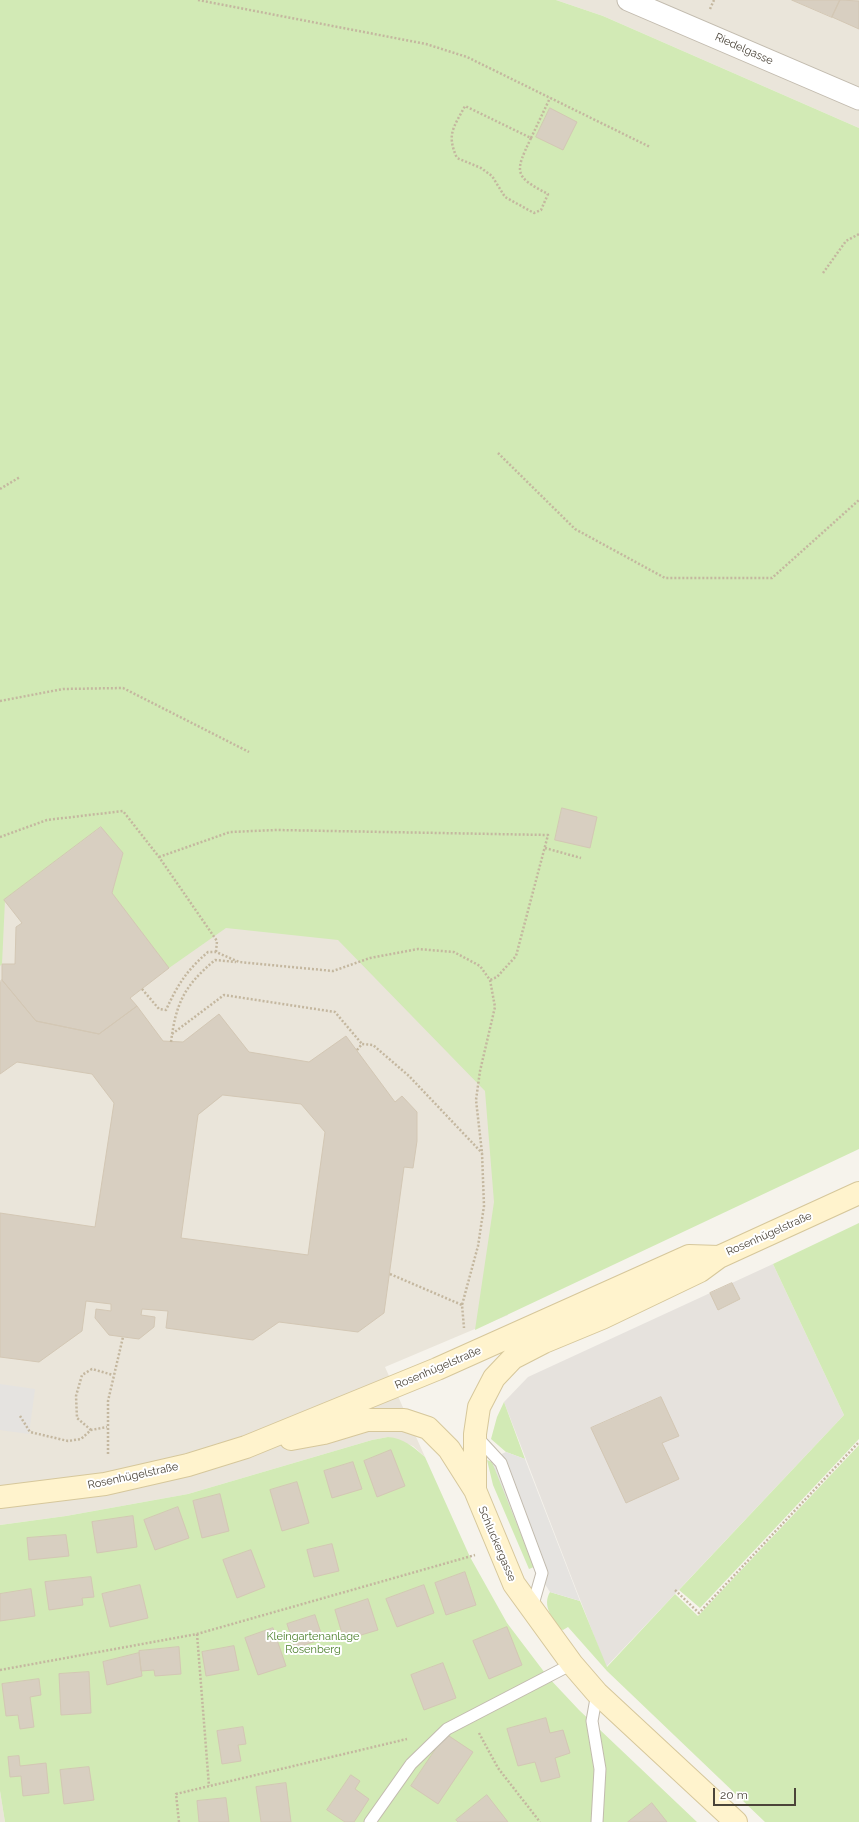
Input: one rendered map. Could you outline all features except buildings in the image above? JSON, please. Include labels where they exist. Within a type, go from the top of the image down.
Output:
[{"type":"main road","name":"Rosenhügelstraße","points":[[0,1497],[105,1484],[188,1465],[246,1447],[437,1369],[689,1256],[718,1257],[859,1193]]},
{"type":"main road","points":[[475,1490],[475,1434],[479,1407],[494,1378],[513,1358],[544,1342],[602,1318],[700,1272],[718,1257]]},
{"type":"main road","name":"Schluckergasse","points":[[246,1447],[324,1433],[367,1420],[404,1420],[428,1428],[449,1449],[475,1490],[514,1584],[572,1664],[597,1693],[736,1822]]},
{"type":"street","name":"Riedelgasse","points":[[628,0],[859,99]]},
{"type":"lane","points":[[475,1434],[501,1463],[542,1573],[532,1608]]},
{"type":"lane","points":[[370,1822],[411,1764],[447,1729],[572,1664]]},
{"type":"lane","points":[[597,1693],[592,1721],[600,1769],[597,1822]]},
{"type":"path","points":[[198,0],[426,44],[467,57],[650,147]]},
{"type":"path","points":[[531,138],[465,106],[452,132],[452,146],[457,158],[481,168],[492,176],[505,197],[534,213],[541,210],[548,194],[527,183],[520,172],[521,159],[531,138],[550,98]]},
{"type":"path","points":[[823,273],[846,241],[859,234]]},
{"type":"path","points":[[498,453],[575,529],[665,578],[772,578],[859,500]]},
{"type":"path","points":[[0,489],[20,477]]},
{"type":"path","points":[[0,701],[63,689],[123,688],[249,752]]},
{"type":"path","points":[[0,836],[47,820],[123,811],[159,857],[217,941],[216,952]]},
{"type":"path","points":[[159,857],[230,832],[277,830],[548,835],[516,956],[497,977],[490,980]]},
{"type":"path","points":[[545,848],[582,858]]},
{"type":"path","points":[[171,1042],[175,1015],[184,994],[199,973],[215,960],[333,971],[370,958],[418,949],[454,952],[480,966],[490,980],[495,1007],[480,1071],[476,1100],[482,1153],[484,1206],[478,1246],[462,1305],[465,1332]]},
{"type":"path","points":[[142,989],[159,1009],[166,1010],[174,991],[191,967],[208,952],[216,952],[239,962]]},
{"type":"path","points":[[172,1034],[224,995],[335,1012],[362,1044],[373,1044],[409,1076],[482,1153]]},
{"type":"path","points":[[357,1050],[362,1044]]},
{"type":"path","points":[[390,1274],[462,1305]]},
{"type":"path","points":[[108,1454],[108,1401],[123,1337]]},
{"type":"path","points":[[91,1430],[77,1418],[76,1396],[82,1375],[92,1370],[113,1376]]},
{"type":"path","points":[[20,1416],[30,1432],[68,1441],[81,1439],[91,1430],[107,1427]]},
{"type":"path","points":[[675,1590],[699,1613],[859,1442]]},
{"type":"path","points":[[0,1670],[197,1634],[470,1557],[498,1547]]},
{"type":"path","points":[[197,1634],[209,1786]]},
{"type":"path","points":[[472,1717],[486,1749],[498,1768],[540,1822]]},
{"type":"path","points":[[179,1822],[176,1794],[409,1739]]},
{"type":"shaded area","points":[[556,0],[859,0],[859,128],[603,16]]},
{"type":"shaded area","points":[[568,774],[508,1315],[385,1367],[425,1457],[413,1446],[388,1437],[372,1440],[188,1494],[66,1516],[0,1525],[0,830]]},
{"type":"shaded area","points":[[773,1264],[844,1415],[606,1667],[504,1402],[528,1377]]},
{"type":"shaded area","points":[[0,1384],[35,1389],[29,1434],[0,1430]]},
{"type":"shaded area","points":[[506,1452],[525,1459],[580,1601],[550,1592],[534,1567],[492,1462],[495,1457]]},
{"type":"shaded area","points":[[0,1791],[5,1822],[0,1822]]},
{"type":"green space","points":[[0,0],[556,0],[603,16],[859,128],[859,1149],[475,1330],[494,1202],[485,1091],[338,940],[226,928],[169,968],[112,893],[123,853],[101,827],[5,900],[2,964],[0,966]]},
{"type":"green space","points":[[859,1223],[859,1439],[700,1608],[679,1590],[844,1415],[773,1264]]},
{"type":"green space","points":[[504,1402],[525,1459],[506,1452],[491,1439],[497,1417]]},
{"type":"green space","name":"Kleingartenanlage Rosenberg","points":[[388,1437],[404,1441],[425,1457],[470,1557],[507,1623],[548,1677],[579,1710],[697,1822],[5,1822],[0,1791],[0,1525],[66,1516],[188,1494],[372,1440]]},
{"type":"green space","points":[[859,1445],[859,1822],[765,1822],[607,1671],[568,1627],[563,1630],[560,1629],[549,1611],[547,1602],[548,1597],[550,1592],[580,1601],[607,1667],[675,1594],[698,1616]]},
{"type":"green space","points":[[487,1460],[492,1462],[497,1472],[534,1567],[529,1569],[493,1485]]}]
